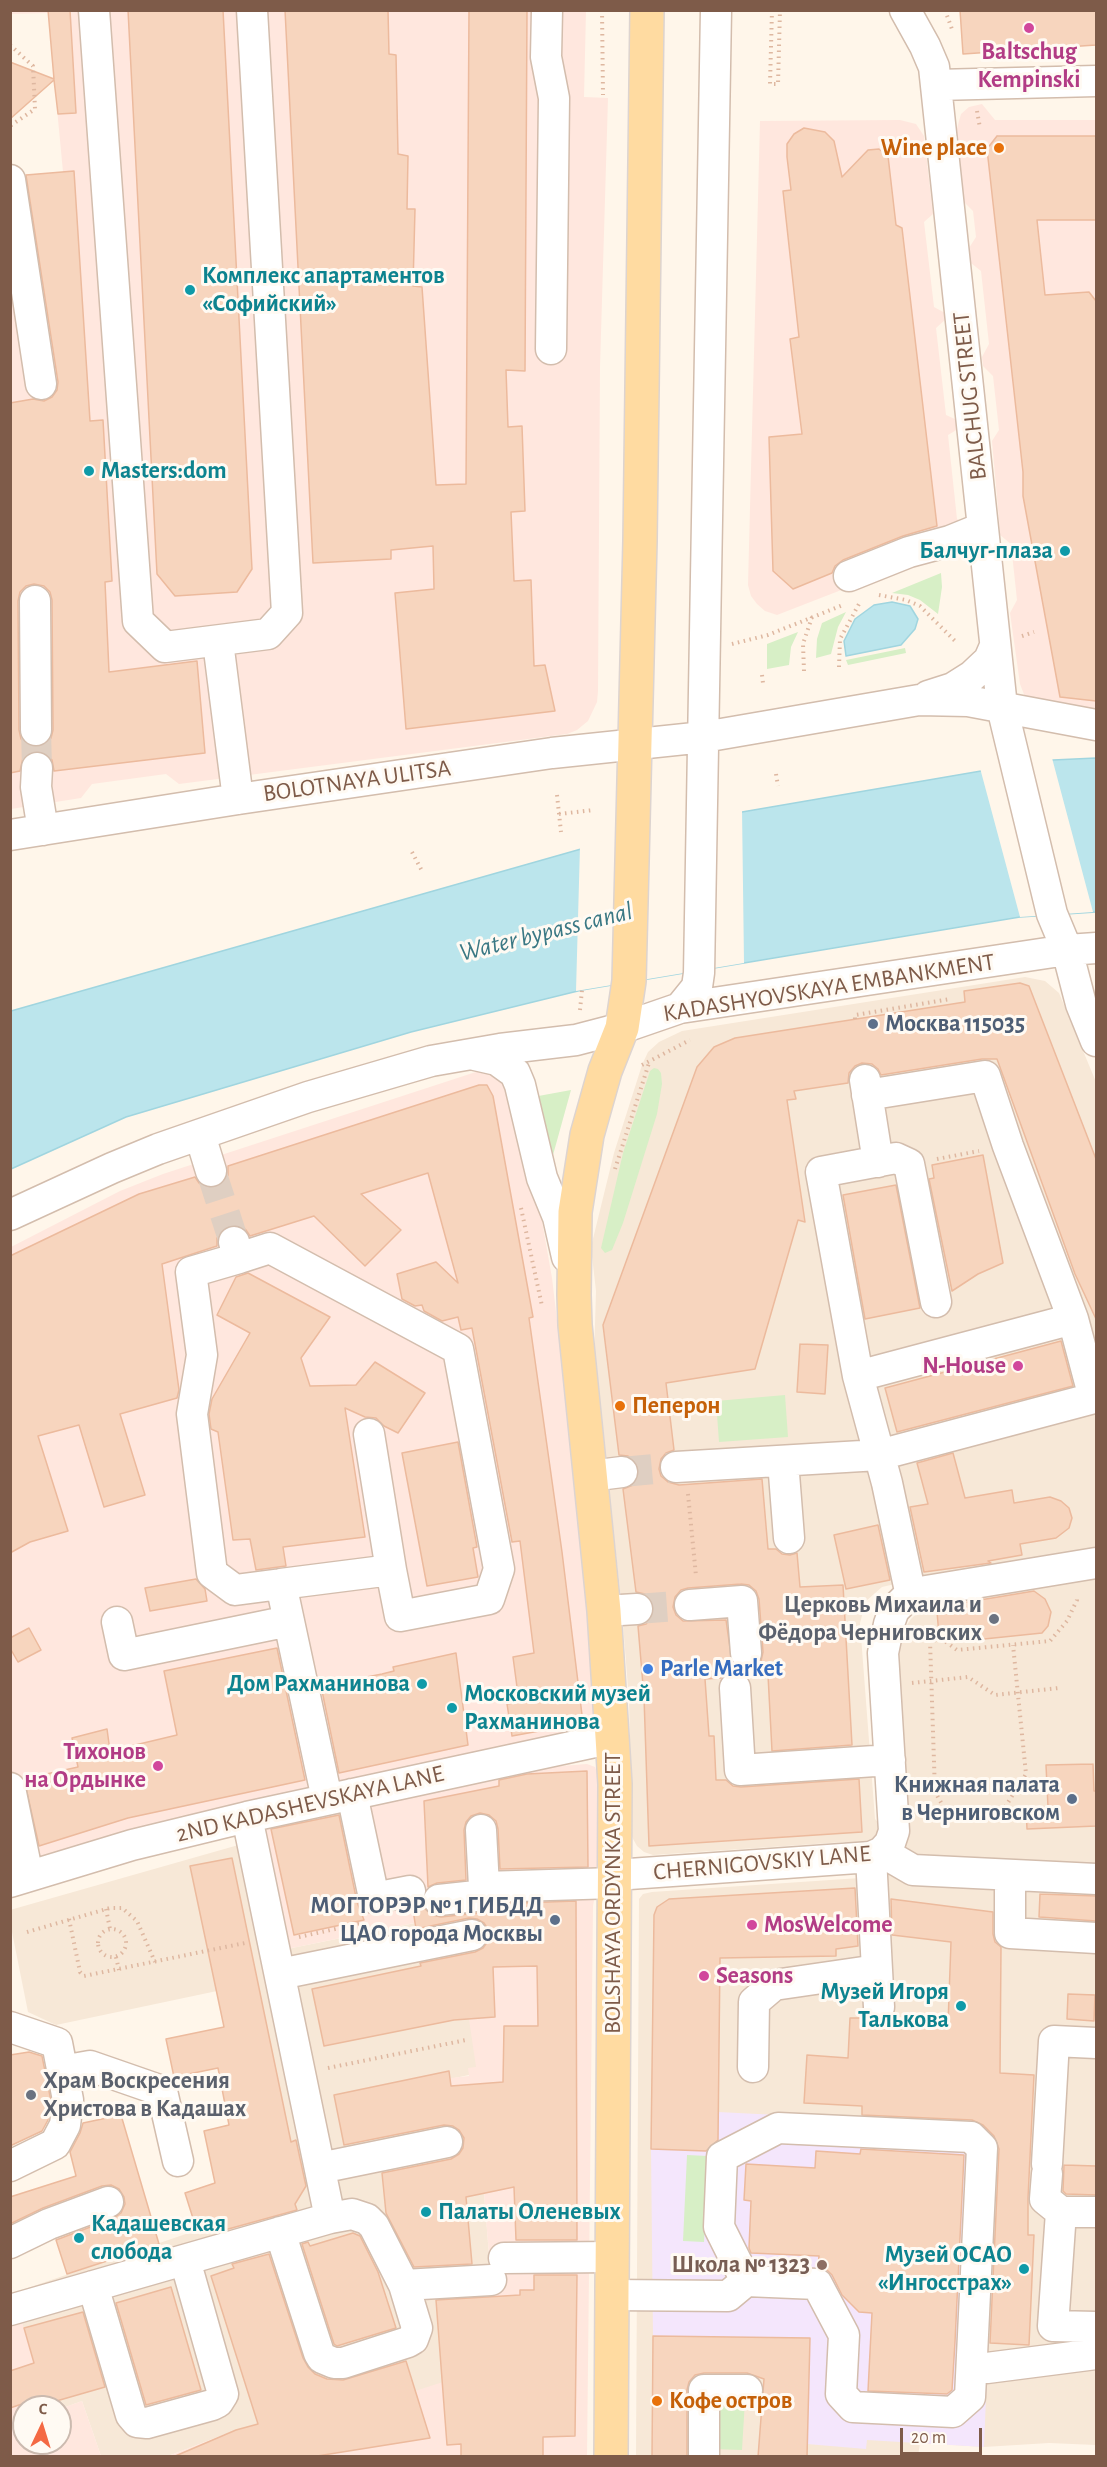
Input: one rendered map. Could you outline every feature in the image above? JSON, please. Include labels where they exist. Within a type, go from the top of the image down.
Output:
[{"type":"main road","name":"BOLSHAYA ORDYNKA STREET","points":[[612,2457],[616,1820],[604,1611],[606,1474],[574,1325],[575,1212],[586,1135],[622,1028],[629,981],[636,744],[647,10]]},
{"type":"street","points":[[94,10],[138,621],[165,647],[268,634],[287,613],[252,10]]},
{"type":"street","points":[[547,10],[546,57],[554,98],[551,349]]},
{"type":"street","points":[[680,1008],[697,987],[699,973],[705,736],[716,10]]},
{"type":"street","name":"BALCHUG STREET","points":[[905,10],[934,67],[937,85],[1002,707],[1052,914],[1067,950],[1081,1004],[1096,1041]]},
{"type":"street","points":[[937,85],[1096,81]]},
{"type":"street","points":[[10,180],[41,384]]},
{"type":"street","points":[[860,589],[909,552],[950,541],[982,528]]},
{"type":"street","points":[[35,601],[36,730]]},
{"type":"street","points":[[218,642],[238,799]]},
{"type":"street","points":[[919,700],[953,688],[972,676],[989,660],[995,646]]},
{"type":"street","points":[[919,700],[968,701],[1096,725]]},
{"type":"street","name":"BOLOTNAYA ULITSA","points":[[10,835],[552,753],[705,736],[919,700]]},
{"type":"street","points":[[37,768],[36,787],[43,830]]},
{"type":"street","name":"KADASHYOVSKAYA EMBANKMENT","points":[[10,1215],[112,1168],[200,1135],[308,1097],[457,1055],[557,1043],[622,1028],[680,1008],[1067,950],[1096,948]]},
{"type":"street","name":"BOLSHAYA ORDYNKA STREET","points":[[457,1055],[480,1055],[497,1060],[515,1073],[520,1085],[542,1178],[558,1217],[574,1295]]},
{"type":"street","points":[[680,1467],[879,1455],[1094,1398],[1073,1319],[1008,1146],[985,1076],[866,1088],[878,1162]]},
{"type":"street","points":[[200,1135],[211,1171]]},
{"type":"street","points":[[936,1302],[909,1164],[896,1158],[821,1172],[858,1376],[887,1483],[923,1593],[1096,1563]]},
{"type":"street","points":[[369,1434],[400,1616],[489,1599],[500,1569],[458,1349],[270,1248],[236,1250],[191,1272],[202,1355],[192,1414],[213,1573],[235,1590],[391,1570]]},
{"type":"street","points":[[858,1376],[1073,1319]]},
{"type":"street","points":[[783,1461],[789,1538]]},
{"type":"street","points":[[281,1584],[339,1797],[374,1898],[410,1891]]},
{"type":"street","name":"CHERNIGOVSKIY LANE","points":[[484,1887],[615,1879],[877,1854],[890,1843],[894,1831],[883,1653],[894,1610],[923,1593]]},
{"type":"street","points":[[695,1604],[742,1601],[746,1653]]},
{"type":"street","points":[[604,1611],[637,1609]]},
{"type":"street","points":[[117,1622],[124,1655],[289,1620]]},
{"type":"street","points":[[735,1688],[740,1770],[890,1760]]},
{"type":"street","name":"2ND KADASHEVSKAYA LANE","points":[[19,1879],[132,1845],[247,1817],[613,1738]]},
{"type":"street","points":[[10,1788],[19,1879]]},
{"type":"street","points":[[247,1817],[281,1938],[280,1974],[330,2218]]},
{"type":"street","points":[[439,1900],[476,1896],[484,1887],[482,1830]]},
{"type":"street","points":[[879,2007],[877,1854],[913,1870],[1096,1879]]},
{"type":"street","points":[[1010,1875],[1010,1933],[1096,1938]]},
{"type":"street","points":[[280,1974],[472,1935]]},
{"type":"street","points":[[753,2067],[754,2002],[774,1985],[877,1970]]},
{"type":"street","points":[[10,2027],[57,2043],[68,2100],[65,2125],[55,2144],[10,2166]]},
{"type":"street","points":[[1096,2043],[1054,2041],[1046,2199],[1061,2212],[1096,2212]]},
{"type":"street","points":[[62,2071],[90,2066],[162,2091],[178,2161]]},
{"type":"street","points":[[612,2295],[728,2296],[746,2281],[817,2284],[844,2336],[842,2394],[853,2408],[953,2412],[970,2397],[982,2148],[971,2137],[778,2128],[722,2157],[719,2227],[746,2281]]},
{"type":"street","points":[[320,2168],[447,2142]]},
{"type":"street","points":[[10,2243],[49,2224],[108,2202]]},
{"type":"street","points":[[1061,2212],[1053,2326],[1096,2327]]},
{"type":"street","points":[[14,2309],[280,2232],[352,2214],[367,2219],[374,2226],[404,2285],[417,2328],[413,2339],[408,2343],[343,2363],[328,2361],[319,2353],[280,2232]]},
{"type":"street","points":[[404,2285],[498,2269],[612,2258]]},
{"type":"street","points":[[93,2286],[131,2415],[137,2422],[147,2424],[218,2402],[223,2394],[185,2260]]},
{"type":"street","points":[[972,2368],[1096,2354]]},
{"type":"street","points":[[704,2457],[704,2390],[747,2390]]},
{"type":"path","points":[[603,10],[603,95]]},
{"type":"path","points":[[772,10],[770,84],[778,84],[780,10]]},
{"type":"path","points":[[10,45],[33,66],[35,109],[10,126]]},
{"type":"path","points":[[976,105],[980,128]]},
{"type":"path","points":[[839,667],[840,639],[860,589],[906,600],[920,606],[957,643]]},
{"type":"path","points":[[804,671],[803,644],[812,617]]},
{"type":"path","points":[[762,675],[763,683]]},
{"type":"path","points":[[776,774],[778,786]]},
{"type":"path","points":[[557,795],[561,832]]},
{"type":"path","points":[[559,814],[594,810]]},
{"type":"path","points":[[412,852],[422,871]]},
{"type":"path","points":[[855,1019],[855,1015],[951,999]]},
{"type":"path","points":[[642,1065],[690,1040]]},
{"type":"path","points":[[613,1176],[649,1063]]},
{"type":"path","points":[[909,1164],[1008,1146]]},
{"type":"path","points":[[535,1278],[536,1284]]},
{"type":"path","points":[[680,1467],[695,1604]]},
{"type":"path","points":[[947,1813],[935,1792],[930,1641],[942,1639],[957,1650],[1050,1641],[1067,1621],[1077,1600],[1076,1591]]},
{"type":"path","points":[[1002,1812],[1026,1774],[1013,1645]]},
{"type":"path","points":[[906,1683],[968,1677],[995,1695],[1059,1688]]},
{"type":"path","points":[[69,1919],[81,1974],[87,1976],[371,1921],[374,1898]]},
{"type":"path","points":[[27,1932],[106,1909],[122,1908],[135,1917],[155,1962]]},
{"type":"path","points":[[106,1909],[110,1929]]},
{"type":"path","points":[[110,1929],[120,1931],[127,1942],[124,1951],[116,1957],[106,1955],[99,1948],[99,1938],[110,1929]]},
{"type":"path","points":[[116,1957],[119,1970]]},
{"type":"path","points":[[301,2074],[466,2040]]},
{"type":"shaded area","points":[[11,11],[586,11],[584,97],[608,98],[600,367],[598,691],[597,702],[588,721],[577,730],[567,734],[179,784],[166,774],[92,784],[81,798],[11,809],[11,247],[17,175],[63,172],[48,13],[11,14]]},
{"type":"shaded area","points":[[982,104],[995,120],[1096,120],[1096,712],[1025,697],[1020,684],[1010,613],[1017,600],[1011,544],[1000,535],[992,441],[999,430],[993,376],[983,366],[982,357],[989,344],[981,271],[971,263],[969,248],[976,237],[973,211],[963,201],[956,132],[961,114],[969,107]]},
{"type":"shaded area","points":[[900,120],[916,124],[924,136],[933,214],[924,222],[934,307],[945,313],[946,319],[936,328],[946,415],[957,420],[958,429],[948,435],[957,519],[968,525],[970,540],[777,615],[765,611],[757,604],[751,596],[748,585],[760,121]]},
{"type":"shaded area","points":[[1025,977],[1045,981],[1059,993],[1096,1082],[1096,1551],[908,1581],[882,1587],[866,1601],[860,1623],[875,1819],[884,1829],[884,1837],[860,1851],[844,1842],[653,1855],[644,1852],[632,1837],[629,1700],[621,1599],[594,1358],[596,1291],[591,1247],[614,1153],[642,1065],[648,1052],[659,1042],[682,1031]]},
{"type":"shaded area","points":[[482,1070],[508,1080],[535,1181],[552,1278],[588,1583],[596,1724],[594,1728],[11,1871],[11,1247],[120,1191],[163,1174]]},
{"type":"shaded area","points":[[1096,1574],[1096,2445],[1049,2443],[984,2447],[920,2443],[918,2456],[636,2456],[639,1899],[643,1894],[652,1892],[860,1878],[906,1850],[895,1665],[902,1632],[928,1602]]},
{"type":"shaded area","points":[[587,1764],[595,1767],[599,1775],[599,1871],[593,1906],[587,2456],[168,2456],[236,2430],[313,2408],[406,2394],[446,2381],[495,2329],[484,2193],[466,2197],[472,2263],[409,2268],[406,2227],[387,2228],[382,2174],[462,2167],[450,2078],[469,2076],[468,2068],[476,2067],[469,2019],[495,2017],[492,1917],[457,1918],[459,1932],[417,1938],[414,1923],[287,1949],[260,1823],[497,1771]]},
{"type":"shaded area","points":[[263,1838],[287,1949],[415,1923],[459,1932],[457,1917],[492,1917],[495,2017],[476,2067],[469,2075],[450,2079],[466,2197],[484,2193],[495,2329],[513,2379],[406,2394],[236,2430],[168,2456],[101,2456],[82,2401],[72,2405],[72,2395],[43,2395],[13,2293],[262,2208],[217,1991],[56,2025],[28,2012],[11,1927],[10,1910]]},
{"type":"shaded area","name":"Школа № 1323","points":[[718,2112],[997,2126],[984,2447],[867,2440],[866,2449],[807,2444],[809,2338],[653,2336],[651,2149],[717,2151]]},
{"type":"shaded area","points":[[20,2315],[43,2395],[12,2395],[12,2455],[72,2455],[72,2405],[82,2401],[101,2456],[11,2456],[10,2318]]},
{"type":"green space","points":[[941,573],[942,587],[938,614],[920,600],[908,595],[892,593]]},
{"type":"green space","points":[[846,612],[838,627],[831,654],[816,658],[817,639],[822,623]]},
{"type":"green space","points":[[798,632],[791,647],[789,665],[767,669],[767,644]]},
{"type":"green space","points":[[905,648],[906,653],[848,665],[846,660]]},
{"type":"green space","points":[[654,1068],[661,1073],[662,1084],[657,1114],[623,1223],[612,1250],[605,1253],[601,1248],[623,1153],[650,1071]]},
{"type":"green space","points":[[571,1090],[553,1155],[547,1155],[533,1097]]},
{"type":"green space","points":[[785,1395],[788,1437],[719,1442],[716,1401]]},
{"type":"green space","points":[[687,2155],[708,2156],[704,2242],[683,2241]]},
{"type":"green space","points":[[745,2400],[742,2450],[715,2449],[715,2401]]},
{"type":"water","points":[[892,602],[910,606],[918,619],[915,629],[901,645],[846,656],[844,641],[855,619],[874,605]]},
{"type":"water","name":"Water bypass canal","points":[[1096,758],[1096,912],[1020,917],[582,990],[411,1032],[126,1117],[11,1169],[11,1011],[581,849],[742,812],[1053,760]]},
{"type":"pier","points":[[1052,758],[1093,912],[1020,917],[980,768]]},
{"type":"pier","points":[[742,809],[744,963],[576,991],[580,846]]},
{"type":"building","points":[[48,10],[70,10],[76,113],[58,114],[54,80],[10,119],[10,62],[54,79]]},
{"type":"building","name":"Комплекс апартаментов «Софийский»","points":[[128,10],[223,10],[252,569],[237,592],[175,596],[157,574]]},
{"type":"building","points":[[285,10],[388,10],[389,54],[396,55],[398,154],[408,156],[407,209],[415,209],[413,286],[422,287],[436,485],[466,484],[469,10],[527,10],[525,371],[506,370],[508,427],[522,426],[525,511],[511,512],[514,581],[531,580],[534,666],[545,665],[555,711],[406,729],[395,593],[434,589],[433,546],[391,550],[391,559],[313,563]]},
{"type":"building","name":"Baltschug Kempinski","points":[[960,10],[1096,10],[1096,45],[963,54]]},
{"type":"building","points":[[804,128],[825,132],[834,141],[842,177],[868,150],[879,149],[888,156],[896,225],[902,228],[937,526],[903,536],[843,560],[835,566],[832,573],[793,589],[773,571],[769,437],[802,434],[790,339],[799,337],[783,191],[791,190],[787,144],[794,134]]},
{"type":"building","points":[[997,136],[1096,136],[1096,220],[1037,220],[1045,295],[1089,292],[1096,301],[1096,701],[1060,697],[1023,496],[1023,472],[987,149]]},
{"type":"building","points":[[74,171],[90,421],[103,420],[112,581],[105,582],[109,672],[197,661],[205,753],[54,771],[52,760],[46,753],[37,751],[23,758],[20,771],[10,773],[10,403],[33,399],[44,401],[52,397],[57,390],[58,382],[26,175]],"holes":[[[34,584],[44,586],[50,592],[52,600],[53,730],[51,738],[45,745],[36,747],[28,745],[21,739],[19,730],[18,601],[20,592],[26,586]]]},
{"type":"building","points":[[1020,983],[1029,986],[1096,1159],[1096,1319],[1075,1274],[997,1059],[982,1059],[881,1075],[872,1064],[862,1063],[855,1066],[849,1073],[848,1083],[794,1091],[796,1099],[787,1100],[805,1222],[798,1220],[755,1369],[666,1383],[674,1450],[666,1453],[661,1459],[659,1469],[661,1476],[668,1482],[679,1485],[762,1479],[768,1549],[776,1549],[782,1554],[797,1553],[800,1587],[843,1585],[852,1745],[772,1751],[768,1675],[747,1677],[735,1671],[726,1673],[721,1678],[705,1679],[709,1736],[714,1736],[716,1780],[726,1780],[733,1786],[859,1779],[862,1832],[649,1846],[644,1697],[638,1626],[646,1624],[652,1617],[654,1607],[652,1600],[645,1594],[636,1592],[623,1489],[633,1485],[638,1478],[639,1470],[635,1461],[628,1456],[619,1455],[603,1325],[697,1067],[714,1047],[735,1038],[965,1002],[964,991]],"holes":[[[749,1585],[756,1591],[759,1599],[763,1652],[761,1661],[755,1668],[748,1670],[738,1668],[732,1662],[726,1620],[683,1621],[676,1615],[673,1607],[675,1597],[681,1590]]]},
{"type":"building","points":[[479,1085],[487,1085],[493,1096],[533,1317],[529,1318],[583,1723],[512,1736],[507,1704],[519,1702],[513,1657],[534,1653],[520,1541],[512,1542],[472,1328],[461,1330],[458,1317],[442,1321],[424,1311],[422,1305],[415,1306],[402,1299],[397,1274],[436,1262],[458,1283],[428,1173],[361,1194],[401,1230],[365,1266],[314,1216],[250,1236],[238,1225],[228,1226],[217,1238],[217,1246],[162,1264],[179,1390],[177,1398],[120,1414],[145,1495],[104,1507],[79,1425],[38,1436],[68,1531],[30,1542],[10,1553],[10,1256],[139,1194],[195,1177],[207,1188],[217,1187],[228,1175],[228,1166]]},
{"type":"building","points":[[983,1155],[1003,1263],[978,1274],[952,1291],[929,1179],[934,1178],[932,1165]]},
{"type":"building","points":[[896,1185],[920,1308],[865,1319],[843,1195]]},
{"type":"building","points":[[248,1273],[330,1317],[301,1358],[310,1386],[356,1385],[375,1362],[425,1393],[398,1433],[384,1426],[376,1418],[365,1417],[345,1408],[365,1537],[283,1547],[286,1566],[256,1570],[250,1539],[233,1540],[218,1432],[211,1429],[209,1414],[212,1399],[250,1333],[217,1315],[236,1277]]},
{"type":"building","points":[[1061,1341],[1073,1386],[897,1432],[885,1388]]},
{"type":"building","points":[[800,1344],[828,1345],[825,1394],[797,1392]]},
{"type":"building","points":[[458,1442],[477,1547],[473,1548],[478,1577],[427,1586],[402,1453]]},
{"type":"building","points":[[953,1453],[965,1498],[1012,1490],[1014,1503],[1050,1497],[1061,1501],[1069,1508],[1072,1518],[1069,1528],[1056,1538],[1020,1544],[1022,1555],[988,1561],[991,1563],[924,1572],[910,1507],[928,1504],[917,1463]]},
{"type":"building","points":[[878,1525],[890,1580],[846,1589],[834,1535]]},
{"type":"building","points":[[196,1579],[205,1589],[207,1601],[150,1611],[145,1588]]},
{"type":"building","name":"Церковь Михаила и Фёдора Черниговских","points":[[1034,1591],[1045,1599],[1051,1612],[1048,1626],[1042,1633],[955,1642],[954,1634],[939,1635],[937,1612],[951,1611],[950,1605]]},
{"type":"building","points":[[29,1628],[41,1650],[18,1662],[10,1648],[10,1638]]},
{"type":"building","points":[[277,1648],[305,1780],[128,1818],[39,1846],[24,1779],[78,1767],[72,1738],[107,1729],[110,1751],[177,1735],[164,1671]]},
{"type":"building","points":[[456,1653],[468,1745],[339,1773],[321,1686],[382,1674],[394,1671],[393,1667]]},
{"type":"building","name":"Книжная палата в Черниговском","points":[[1093,1764],[1096,1826],[1027,1829],[1026,1808],[1048,1807],[1046,1765]]},
{"type":"building","points":[[587,1771],[588,1867],[500,1869],[496,1821],[489,1815],[480,1813],[471,1816],[464,1830],[466,1880],[437,1883],[428,1887],[424,1801],[499,1786],[499,1780],[527,1774]]},
{"type":"building","points":[[339,1815],[357,1902],[364,1920],[294,1935],[271,1829]]},
{"type":"building","points":[[232,1858],[291,2142],[296,2140],[306,2186],[295,2204],[297,2210],[221,2231],[219,2224],[197,2231],[185,2193],[215,2183],[204,2131],[229,2125],[218,2068],[174,2077],[166,2039],[224,2027],[190,1866]]},
{"type":"building","points":[[855,1888],[858,1946],[836,1949],[836,1956],[720,1958],[718,2140],[706,2151],[651,2149],[654,1915],[657,1907],[669,1899]]},
{"type":"building","points":[[1040,1894],[1096,1896],[1096,1921],[1039,1917]]},
{"type":"building","points":[[891,1899],[993,1912],[993,1934],[995,1942],[1001,1947],[1000,2073],[1034,2075],[1028,2198],[1028,2235],[1034,2235],[1029,2345],[990,2343],[999,2149],[994,2136],[983,2125],[972,2120],[862,2115],[862,2106],[804,2103],[807,2055],[848,2058],[850,2018],[867,2018],[879,2024],[890,2020],[948,2024],[951,1942],[892,1935]]},
{"type":"building","points":[[576,1901],[577,2240],[516,2240],[514,2187],[466,2197],[472,2264],[414,2267],[386,2213],[382,2173],[451,2159],[463,2148],[464,2138],[453,2126],[444,2125],[344,2145],[334,2095],[449,2071],[451,2086],[503,2082],[504,2026],[538,2026],[537,1966],[493,1967],[495,2017],[454,2020],[324,2046],[312,1989],[475,1952],[483,1948],[488,1941],[489,1931],[484,1923],[477,1919],[469,1918],[416,1929],[413,1910],[424,1908],[432,1915],[441,1917],[478,1913],[492,1904]]},
{"type":"building","points":[[1068,1994],[1095,1995],[1094,2021],[1067,2019]]},
{"type":"building","name":"Храм Воскресения Христова в Кадашах","points":[[29,2052],[42,2056],[51,2101],[48,2120],[42,2131],[10,2146],[10,2055]]},
{"type":"building","points":[[121,2115],[159,2244],[67,2274],[56,2240],[114,2218],[121,2213],[125,2204],[119,2189],[111,2185],[102,2186],[43,2208],[10,2224],[10,2197],[76,2176],[70,2152],[83,2123]]},
{"type":"building","points":[[861,2149],[964,2155],[952,2390],[947,2394],[868,2391],[872,2313],[859,2312],[842,2295],[832,2275],[827,2270],[818,2267],[819,2256],[751,2253],[749,2248],[751,2201],[744,2200],[746,2164],[815,2168],[816,2151],[860,2154]]},
{"type":"building","points":[[1064,2165],[1096,2166],[1096,2195],[1066,2194],[1063,2191]]},
{"type":"building","points":[[353,2233],[360,2236],[378,2272],[396,2328],[337,2346],[334,2344],[302,2244],[308,2242],[310,2246]]},
{"type":"building","points":[[269,2254],[308,2367],[315,2374],[327,2379],[343,2380],[406,2361],[430,2438],[311,2457],[173,2457],[236,2430],[258,2424],[211,2276],[234,2268],[232,2264]]},
{"type":"building","points":[[534,2275],[577,2275],[575,2436],[543,2437],[543,2457],[461,2457],[461,2444],[447,2445],[436,2300],[520,2295],[520,2290],[534,2290]]},
{"type":"building","points":[[171,2287],[201,2390],[146,2405],[116,2303]]},
{"type":"building","points":[[83,2312],[105,2387],[72,2397],[12,2395],[12,2407],[10,2408],[10,2371],[34,2363],[24,2328]]},
{"type":"building","points":[[653,2336],[810,2338],[807,2457],[758,2457],[764,2379],[747,2373],[704,2373],[695,2375],[689,2382],[687,2390],[687,2457],[652,2457]]},
{"type":"tunnel","points":[[36,730],[37,768]]},
{"type":"tunnel","points":[[211,1171],[234,1242]]},
{"type":"tunnel","points":[[622,1472],[676,1467]]},
{"type":"tunnel","points":[[637,1609],[690,1605]]},
{"type":"place","name":"Baltschug Kempinski","points":[[1029,28]]},
{"type":"place","name":"Wine place","points":[[999,148]]},
{"type":"place","name":"Комплекс апартаментов «Софийский»","points":[[190,290]]},
{"type":"place","name":"Masters:dom","points":[[89,471]]},
{"type":"place","name":"Балчуг-плаза","points":[[1065,551]]},
{"type":"place","name":"Москва 115035","points":[[873,1024]]},
{"type":"place","name":"N-House","points":[[1018,1366]]},
{"type":"place","name":"Пеперон","points":[[620,1406]]},
{"type":"place","name":"Церковь Михаила и Фёдора Черниговских","points":[[994,1619]]},
{"type":"place","name":"Parle Market","points":[[648,1669]]},
{"type":"place","name":"Дом Рахманинова","points":[[422,1684]]},
{"type":"place","name":"Московский музей Рахманинова","points":[[452,1708]]},
{"type":"place","name":"Тихонов на Ордынке","points":[[158,1766]]},
{"type":"place","name":"Книжная палата в Черниговском","points":[[1072,1799]]},
{"type":"place","name":"МОГТОРЭР № 1 ГИБДД ЦАО города Москвы","points":[[555,1920]]},
{"type":"place","name":"MosWelcome","points":[[752,1925]]},
{"type":"place","name":"Seasons","points":[[704,1976]]},
{"type":"place","name":"Музей Игоря Талькова","points":[[961,2006]]},
{"type":"place","name":"Храм Воскресения Христова в Кадашах","points":[[31,2095]]},
{"type":"place","name":"Палаты Оленевых","points":[[426,2212]]},
{"type":"place","name":"Кадашевская слобода","points":[[79,2238]]},
{"type":"place","name":"Школа № 1323","points":[[822,2265]]},
{"type":"place","name":"Музей ОСАО «Ингосстрах»","points":[[1024,2269]]},
{"type":"place","name":"Кофе остров","points":[[657,2401]]}]
